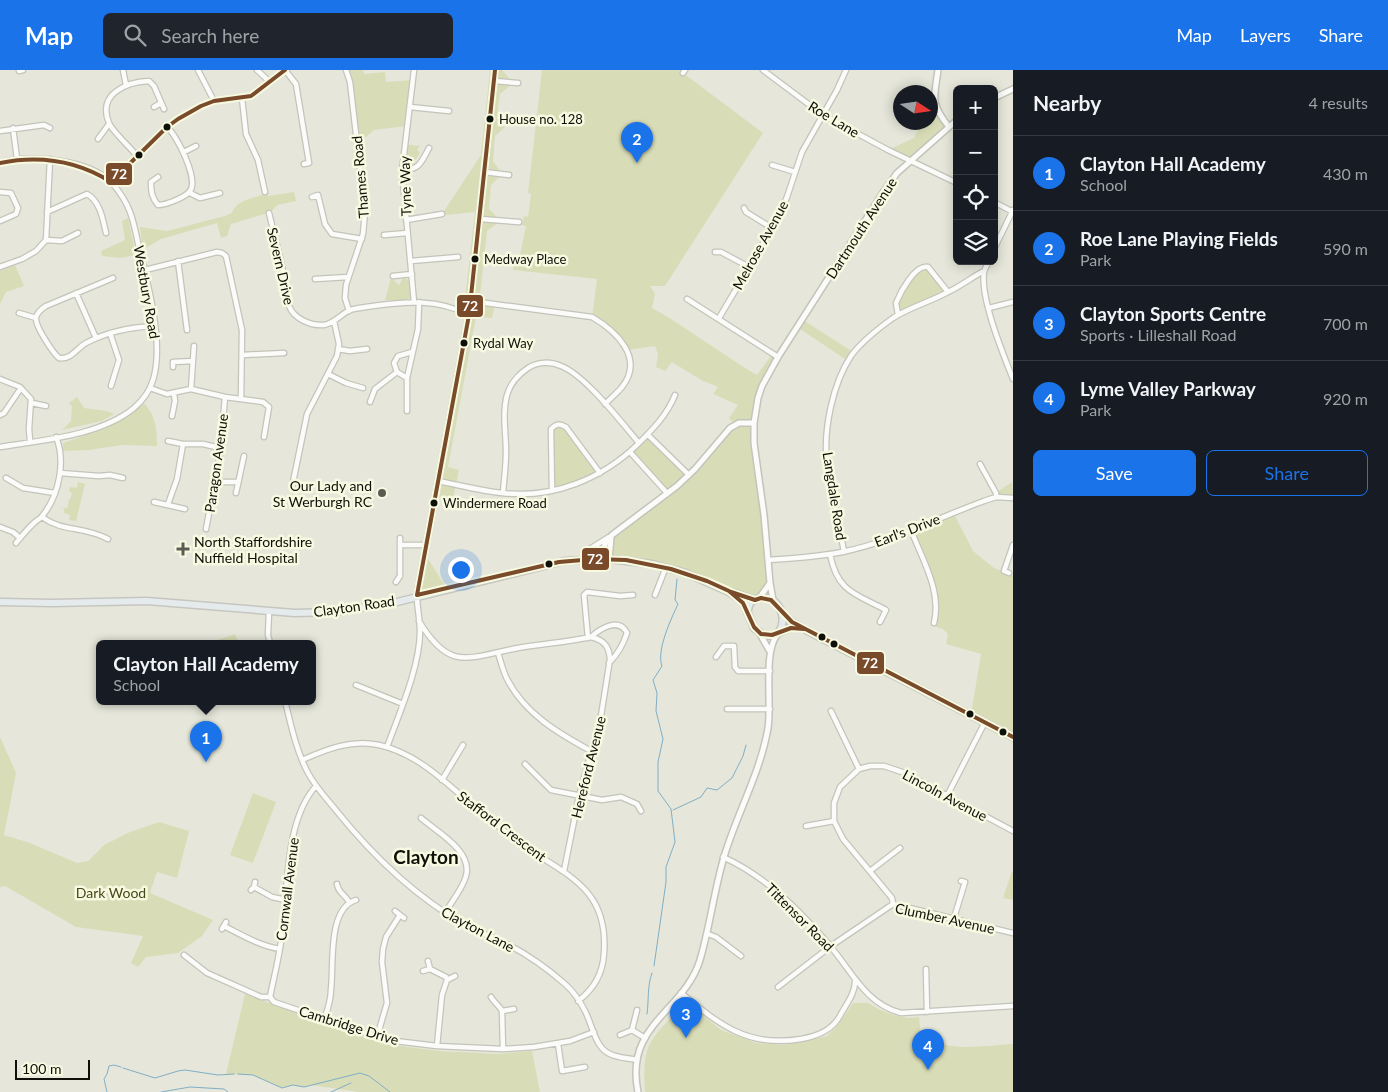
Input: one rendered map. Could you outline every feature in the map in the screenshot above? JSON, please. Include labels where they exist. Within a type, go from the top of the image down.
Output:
[{"type":"main road","name":"Clayton Road","points":[[0,602],[53,603],[147,600],[295,613],[334,612],[393,603],[564,561],[609,559],[639,562],[686,573],[729,592],[741,600],[748,612]]},
{"type":"main road","name":"Clayton Road","points":[[729,592],[757,598]]},
{"type":"main road","points":[[804,629],[789,628],[769,636],[760,634],[754,628],[748,612],[750,603],[757,598],[767,597],[773,600],[781,612],[792,622],[804,629],[1013,736]]},
{"type":"main road","points":[[778,633],[783,623],[781,612]]},
{"type":"street","points":[[123,70],[126,85]]},
{"type":"street","points":[[198,70],[214,101]]},
{"type":"street","points":[[257,70],[270,82]]},
{"type":"street","points":[[111,182],[167,127],[190,111],[214,101],[251,96],[285,70],[296,84],[299,98],[309,163],[304,164]]},
{"type":"street","name":"Thames Road","points":[[346,70],[350,82],[364,197],[362,239],[348,277],[345,292],[349,311]]},
{"type":"street","name":"Tyne Way","points":[[407,411],[407,378],[418,329],[402,172],[414,70]]},
{"type":"street","points":[[387,747],[403,704],[419,641],[417,596],[469,316],[496,70]]},
{"type":"street","name":"Roe Lane","points":[[763,70],[823,115],[888,150],[953,181]]},
{"type":"street","name":"Melrose Avenue","points":[[719,318],[772,228],[787,197],[802,152],[846,70]]},
{"type":"street","points":[[938,70],[934,101],[937,112],[949,127]]},
{"type":"street","points":[[137,156],[109,124],[107,110],[110,99],[116,90],[126,85],[149,81],[154,86],[164,110]]},
{"type":"street","points":[[494,81],[518,83]]},
{"type":"street","points":[[998,96],[1013,89]]},
{"type":"street","points":[[242,98],[246,134],[258,160],[265,192]]},
{"type":"street","points":[[154,107],[161,103]]},
{"type":"street","points":[[410,107],[449,111]]},
{"type":"street","points":[[98,139],[109,124]]},
{"type":"street","name":"Dartmouth Avenue","points":[[773,600],[754,443],[754,423],[759,393],[778,357],[884,190],[897,173],[953,124]]},
{"type":"street","points":[[0,131],[44,125],[50,128]]},
{"type":"street","points":[[158,177],[151,182],[151,190],[153,199],[158,206],[165,205],[190,193],[193,182],[184,152],[173,132],[167,127]]},
{"type":"street","points":[[13,128],[17,159]]},
{"type":"street","points":[[184,152],[196,146]]},
{"type":"street","points":[[402,172],[416,169],[429,148]]},
{"type":"street","name":"Westbury Road","points":[[0,163],[17,159],[50,159],[87,169],[111,182],[123,197],[130,211],[145,270],[157,353],[156,366],[150,388],[139,403],[120,418],[84,432],[0,447]]},
{"type":"street","points":[[0,267],[22,260],[36,251],[46,240],[50,159]]},
{"type":"street","points":[[772,164],[795,172]]},
{"type":"street","points":[[484,172],[509,175]]},
{"type":"street","points":[[263,186],[270,185]]},
{"type":"street","points":[[47,212],[94,191]]},
{"type":"street","points":[[0,192],[11,193],[18,208],[16,214],[0,220]]},
{"type":"street","points":[[190,193],[200,198],[220,193]]},
{"type":"street","points":[[87,194],[92,197],[101,213],[106,233]]},
{"type":"street","points":[[312,196],[318,195],[320,198],[324,224],[332,234],[362,239]]},
{"type":"street","points":[[474,205],[481,203]]},
{"type":"street","points":[[998,204],[1013,211],[998,241]]},
{"type":"street","points":[[744,208],[746,212],[772,228]]},
{"type":"street","name":"Severn Drive","points":[[269,213],[289,306],[304,321],[313,324],[324,324],[334,321],[349,311],[385,304],[416,302],[430,302],[449,307],[469,316]]},
{"type":"street","points":[[406,220],[442,214]]},
{"type":"street","points":[[270,220],[277,219]]},
{"type":"street","points":[[480,219],[519,222]]},
{"type":"street","points":[[46,240],[62,240],[78,233]]},
{"type":"street","points":[[384,235],[407,233]]},
{"type":"street","points":[[145,270],[217,252],[226,256],[242,330],[242,399]]},
{"type":"street","points":[[715,252],[721,252],[749,267]]},
{"type":"street","points":[[410,261],[458,257]]},
{"type":"street","points":[[178,262],[188,326]]},
{"type":"street","points":[[986,265],[984,271],[984,284],[989,308],[1001,351],[1013,379]]},
{"type":"street","points":[[898,315],[896,303],[917,268],[928,267],[948,292]]},
{"type":"street","name":"Langdale Road","points":[[844,552],[827,462],[828,425],[832,402],[851,357],[876,331],[898,315],[948,292],[984,271]]},
{"type":"street","points":[[399,283],[396,276],[412,274]]},
{"type":"street","points":[[315,279],[348,277]]},
{"type":"street","points":[[111,281],[76,293],[42,308],[36,318],[37,324],[54,354],[59,358],[66,358],[84,344],[96,338],[124,329],[154,326]]},
{"type":"street","points":[[76,293],[96,338]]},
{"type":"street","points":[[687,299],[778,357]]},
{"type":"street","points":[[471,300],[592,317],[604,325],[615,334],[626,348],[630,367],[623,386],[605,404]]},
{"type":"street","points":[[989,308],[1013,302]]},
{"type":"street","points":[[18,313],[36,318]]},
{"type":"street","points":[[292,487],[307,414],[337,356],[339,344],[334,321]]},
{"type":"street","points":[[110,333],[119,360],[111,386]]},
{"type":"street","points":[[191,389],[194,346]]},
{"type":"street","points":[[338,349],[350,351],[367,349]]},
{"type":"street","points":[[407,378],[397,372],[394,363],[398,356],[412,352]]},
{"type":"street","points":[[243,354],[284,353]]},
{"type":"street","points":[[166,362],[173,365],[193,361]]},
{"type":"street","points":[[503,493],[506,451],[505,408],[508,392],[521,373],[533,365],[541,363],[561,366],[576,376],[605,404],[639,442]]},
{"type":"street","points":[[370,402],[374,389],[397,372]]},
{"type":"street","points":[[328,374],[346,384],[363,388]]},
{"type":"street","points":[[0,379],[21,388],[28,394],[32,403],[29,429],[30,441]]},
{"type":"street","points":[[0,415],[4,413],[21,388]]},
{"type":"street","points":[[150,388],[164,394],[174,394],[191,389],[225,397],[263,402],[269,407],[264,437]]},
{"type":"street","points":[[172,416],[175,401],[174,394]]},
{"type":"street","points":[[438,481],[503,493],[534,494],[575,485],[600,473],[630,452],[648,435],[668,409],[675,395]]},
{"type":"street","name":"Paragon Avenue","points":[[206,529],[220,448],[225,397]]},
{"type":"street","points":[[32,403],[46,406]]},
{"type":"street","points":[[585,552],[612,536],[689,475],[730,428],[739,422],[754,423]]},
{"type":"street","points":[[552,491],[551,429],[555,425],[561,424],[566,427],[600,473]]},
{"type":"street","points":[[648,435],[689,475]]},
{"type":"street","points":[[16,543],[42,517],[51,504],[60,473],[60,458],[56,437]]},
{"type":"street","points":[[168,441],[183,444],[203,444],[220,448]]},
{"type":"street","points":[[168,504],[177,479],[183,444]]},
{"type":"street","points":[[630,452],[667,493]]},
{"type":"street","points":[[236,493],[244,456]]},
{"type":"street","points":[[980,464],[996,493],[996,497]]},
{"type":"street","points":[[60,473],[110,475],[123,478]]},
{"type":"street","points":[[6,478],[23,488],[55,493]]},
{"type":"street","points":[[215,482],[238,482]]},
{"type":"street","name":"Earl's Drive","points":[[769,560],[844,552],[882,541],[996,497],[1013,498]]},
{"type":"street","points":[[154,502],[185,509]]},
{"type":"street","points":[[42,517],[56,526],[88,530],[108,539]]},
{"type":"street","points":[[0,527],[13,532],[20,538]]},
{"type":"street","points":[[911,530],[935,592],[936,610],[934,623]]},
{"type":"street","points":[[601,559],[605,544],[612,536]]},
{"type":"street","points":[[609,559],[609,545],[612,536]]},
{"type":"street","points":[[396,582],[400,576],[400,538]]},
{"type":"street","points":[[401,545],[426,545]]},
{"type":"street","points":[[1008,573],[1004,571],[1013,545]]},
{"type":"street","points":[[830,554],[834,571],[844,586],[888,608],[880,622]]},
{"type":"street","points":[[655,595],[666,567]]},
{"type":"street","points":[[757,598],[770,583]]},
{"type":"street","points":[[589,638],[584,595],[587,592],[620,596],[633,595]]},
{"type":"street","points":[[269,611],[269,640]]},
{"type":"street","name":"Hereford Avenue","points":[[419,621],[430,638],[439,647],[459,657],[475,658],[517,649],[589,638],[603,641],[607,646],[610,652],[610,663],[601,716],[579,796],[564,871]]},
{"type":"street","name":"Hereford Avenue","points":[[589,638],[596,632],[615,624],[621,625],[624,628],[627,633],[624,643],[610,663]]},
{"type":"street","points":[[638,1092],[636,1072],[640,1048],[651,1026],[681,993],[699,964],[708,934],[724,857],[736,820],[753,783],[762,755],[770,709],[770,653],[772,643],[778,633]]},
{"type":"street","points":[[760,634],[770,653]]},
{"type":"street","points":[[419,641],[430,638]]},
{"type":"street","points":[[716,657],[724,646],[734,646],[735,667],[738,671],[770,671]]},
{"type":"street","points":[[498,653],[506,677],[524,704],[550,727],[591,751]]},
{"type":"street","points":[[356,685],[403,704]]},
{"type":"street","name":"Clayton Lane","points":[[286,705],[302,760],[316,786],[371,850],[424,898],[468,926],[522,953],[565,984],[584,1009],[601,1048],[611,1055],[637,1060]]},
{"type":"street","points":[[727,710],[770,709]]},
{"type":"street","points":[[832,711],[859,769],[840,787],[834,803],[834,821],[843,839],[892,898],[893,904]]},
{"type":"street","points":[[948,796],[985,722]]},
{"type":"street","name":"Stafford Crescent","points":[[302,760],[343,745],[369,744],[387,747],[413,758],[510,835],[564,871],[582,886],[593,900],[600,916],[604,938],[604,956],[599,975],[592,990],[578,1001]]},
{"type":"street","points":[[442,780],[463,745]]},
{"type":"street","points":[[525,764],[551,790],[602,800],[621,797],[637,804],[641,811]]},
{"type":"street","name":"Lincoln Avenue","points":[[859,769],[877,766],[905,773],[1013,831]]},
{"type":"street","name":"Cornwall Avenue","points":[[270,997],[280,949],[290,848],[296,822],[307,795],[316,786]]},
{"type":"street","points":[[421,818],[460,851],[467,862],[466,877],[445,912]]},
{"type":"street","points":[[806,826],[834,821]]},
{"type":"street","points":[[870,871],[900,848]]},
{"type":"street","name":"Tittensor Road","points":[[724,857],[755,874],[777,891],[830,946],[865,992],[876,1002],[901,1013],[1013,1006]]},
{"type":"street","points":[[954,918],[965,882],[961,881]]},
{"type":"street","points":[[256,882],[252,889],[286,900]]},
{"type":"street","points":[[337,884],[339,892]]},
{"type":"street","points":[[332,892],[339,892],[349,902]]},
{"type":"street","points":[[324,1020],[332,989],[333,944],[336,926],[340,914],[349,902],[356,900]]},
{"type":"street","name":"Clumber Avenue","points":[[778,987],[830,946],[887,906],[893,904],[1013,933]]},
{"type":"street","points":[[378,1037],[387,1003],[383,975],[383,949],[386,937],[402,917],[395,911]]},
{"type":"street","points":[[224,926],[258,943],[280,949]]},
{"type":"street","points":[[708,934],[716,937],[741,956]]},
{"type":"street","name":"Cambridge Drive","points":[[184,955],[207,973],[261,997],[270,997],[274,1002],[387,1040],[437,1046],[503,1049],[558,1044],[594,1032]]},
{"type":"street","points":[[428,961],[430,969]]},
{"type":"street","points":[[423,971],[430,969],[446,977],[448,980]]},
{"type":"street","points":[[926,969],[927,1012]]},
{"type":"street","points":[[203,979],[207,973]]},
{"type":"street","points":[[437,1046],[442,995],[448,980],[455,976]]},
{"type":"street","points":[[681,993],[710,1017],[741,1034],[756,1039],[786,1042],[815,1037],[825,1032],[838,1020],[854,992],[854,978]]},
{"type":"street","points":[[854,992],[865,992]]},
{"type":"street","points":[[491,997],[494,1004],[500,1007],[502,1011],[503,1049]]},
{"type":"street","points":[[488,1006],[494,1004]]},
{"type":"street","points":[[502,1011],[514,1009]]},
{"type":"street","points":[[620,1036],[632,1030],[637,1010]]},
{"type":"street","points":[[632,1030],[645,1038]]},
{"type":"street","points":[[558,1044],[562,1071]]},
{"type":"street","points":[[556,1072],[585,1067]]},
{"type":"green space","points":[[346,70],[363,70],[364,74],[385,72],[386,82],[413,80],[407,126],[374,130],[366,137],[357,141],[350,82]]},
{"type":"green space","points":[[490,70],[502,70],[511,80],[512,84],[500,94],[497,118],[505,127],[495,136],[493,161],[502,174],[491,185],[489,209],[499,219],[499,222],[487,231],[480,296],[482,303],[495,304],[492,318],[476,317],[448,467],[459,470],[453,499],[435,498],[449,422],[445,422],[465,313],[475,212],[442,214],[481,155]]},
{"type":"green space","points":[[542,70],[679,70],[763,133],[665,286],[650,286],[655,294],[652,308],[757,375],[773,353],[778,357],[762,386],[754,423],[770,583],[755,600],[652,564],[586,559],[585,552],[612,535],[667,493],[630,452],[648,435],[689,475],[735,424],[729,418],[738,405],[713,394],[718,387],[701,380],[672,362],[665,371],[656,367],[658,354],[655,346],[627,350],[622,342],[592,317],[597,279],[513,270],[515,260],[519,260],[526,226],[522,225],[524,216],[528,217],[531,194],[528,193]]},
{"type":"green space","points":[[938,108],[949,127],[911,160],[888,150],[914,138],[918,130],[938,130]]},
{"type":"green space","points":[[404,144],[420,146],[417,149],[420,153],[413,164],[416,169],[402,171]]},
{"type":"green space","points":[[294,192],[296,201],[277,205],[271,212],[231,224],[227,236],[221,238],[217,223],[161,239],[144,249],[142,246],[140,227],[167,231],[225,216],[232,213],[234,208],[241,202],[266,193],[268,196]]},
{"type":"green space","points":[[128,218],[136,255],[121,258],[102,256],[101,251],[125,240],[122,221]]},
{"type":"green space","points":[[15,265],[24,286],[6,292],[0,304],[0,271]]},
{"type":"green space","points":[[920,269],[927,269],[946,291],[900,310],[898,305],[901,297]]},
{"type":"green space","points":[[391,278],[399,285],[403,278],[411,283],[410,298],[400,301],[385,300]]},
{"type":"green space","points":[[803,320],[853,352],[848,361],[797,327]]},
{"type":"green space","points":[[77,397],[84,408],[107,411],[114,414],[102,421],[62,430],[71,421],[72,406],[69,403]]},
{"type":"green space","points":[[143,404],[149,409],[154,419],[157,446],[122,445],[89,450],[63,451],[63,443],[106,428],[127,417]]},
{"type":"green space","points":[[561,424],[600,473],[552,491],[550,437],[555,425]]},
{"type":"green space","points":[[78,482],[85,484],[76,521],[69,520],[70,515],[64,513],[64,509],[60,508],[67,508],[69,501],[67,499],[70,500],[72,493],[66,490],[69,491],[70,487],[77,488]]},
{"type":"green space","points":[[1012,482],[1013,498],[996,497],[997,492]]},
{"type":"green space","points":[[953,512],[973,551],[994,568],[1013,575],[1013,736],[971,715],[981,654],[946,644],[948,634],[943,629],[936,627],[934,623],[935,592],[911,530]]},
{"type":"green space","points":[[425,554],[447,589],[417,595]]},
{"type":"green space","points":[[235,634],[238,640],[218,640]]},
{"type":"green space","name":"Dark Wood","points":[[0,737],[16,773],[4,835],[30,843],[77,863],[88,861],[104,845],[130,832],[159,822],[189,831],[177,878],[157,872],[150,893],[213,920],[202,936],[178,953],[146,957],[138,967],[131,963],[143,936],[76,927],[5,886],[0,887]]},
{"type":"green space","points":[[253,793],[276,802],[253,863],[230,855]]},
{"type":"green space","points":[[1013,872],[1013,900],[1003,898]]},
{"type":"green space","points":[[245,994],[385,1044],[439,1051],[498,1054],[532,1051],[540,1092],[359,1092],[311,1085],[304,1087],[293,1085],[282,1088],[253,1075],[226,1074]]},
{"type":"green space","points":[[687,1002],[721,1030],[756,1043],[784,1045],[827,1036],[839,1024],[853,1003],[868,1003],[897,1016],[919,1017],[921,1037],[932,1042],[966,1047],[1013,1044],[1013,1092],[645,1092],[645,1061],[650,1044],[662,1027]]},
{"type":"waterway","points":[[654,966],[666,882],[666,867],[675,842],[671,809],[658,791],[658,762],[663,739],[656,711],[657,693],[653,680],[662,666],[661,652],[663,644],[668,626],[678,604],[675,600],[677,579]]},
{"type":"waterway","points":[[673,810],[701,797],[707,788],[717,790],[732,778],[743,756],[746,745]]},
{"type":"waterway","points":[[647,1014],[652,973]]},
{"type":"waterway","points":[[107,1092],[104,1079],[109,1066],[121,1067]]},
{"type":"waterway","points":[[123,1068],[155,1078],[185,1070],[218,1075],[234,1074]]},
{"type":"waterway","points":[[238,1074],[253,1075],[282,1088],[293,1085],[304,1087],[360,1073],[369,1076],[390,1092]]},
{"type":"waterway","points":[[331,1092],[351,1083]]},
{"type":"waterway","points":[[161,1092],[190,1087],[224,1089],[228,1092]]},
{"type":"transit line","name":"72","points":[[0,163],[29,160],[57,161],[85,169],[111,182],[167,127],[178,119],[214,101],[251,96],[285,70]]},
{"type":"transit line","name":"72","points":[[495,70],[469,315],[417,595],[559,562],[595,559],[626,560],[671,569],[707,581],[729,591],[743,603],[754,627],[761,634],[772,635],[791,628],[804,629]]},
{"type":"transit line","name":"72","points":[[731,592],[755,600],[761,598],[771,600],[792,622],[1013,737]]},
{"type":"place","name":"House no. 128","points":[[490,119]]},
{"type":"place","name":"Roe Lane Playing Fields","points":[[637,163]]},
{"type":"place","name":"Medway Place","points":[[475,259]]},
{"type":"place","name":"Rydal Way","points":[[464,343]]},
{"type":"place","name":"Our Lady and St Werburgh RC","points":[[382,493]]},
{"type":"place","name":"Windermere Road","points":[[434,503]]},
{"type":"place","name":"North Staffordshire Nuffield Hospital","points":[[183,549]]},
{"type":"place","name":"Clayton Hall Academy","points":[[206,762]]},
{"type":"place","name":"Clayton Sports Centre","points":[[686,1038]]},
{"type":"place","name":"Lyme Valley Parkway","points":[[928,1070]]},
{"type":"district","name":"Clayton","points":[[426,856]]}]
